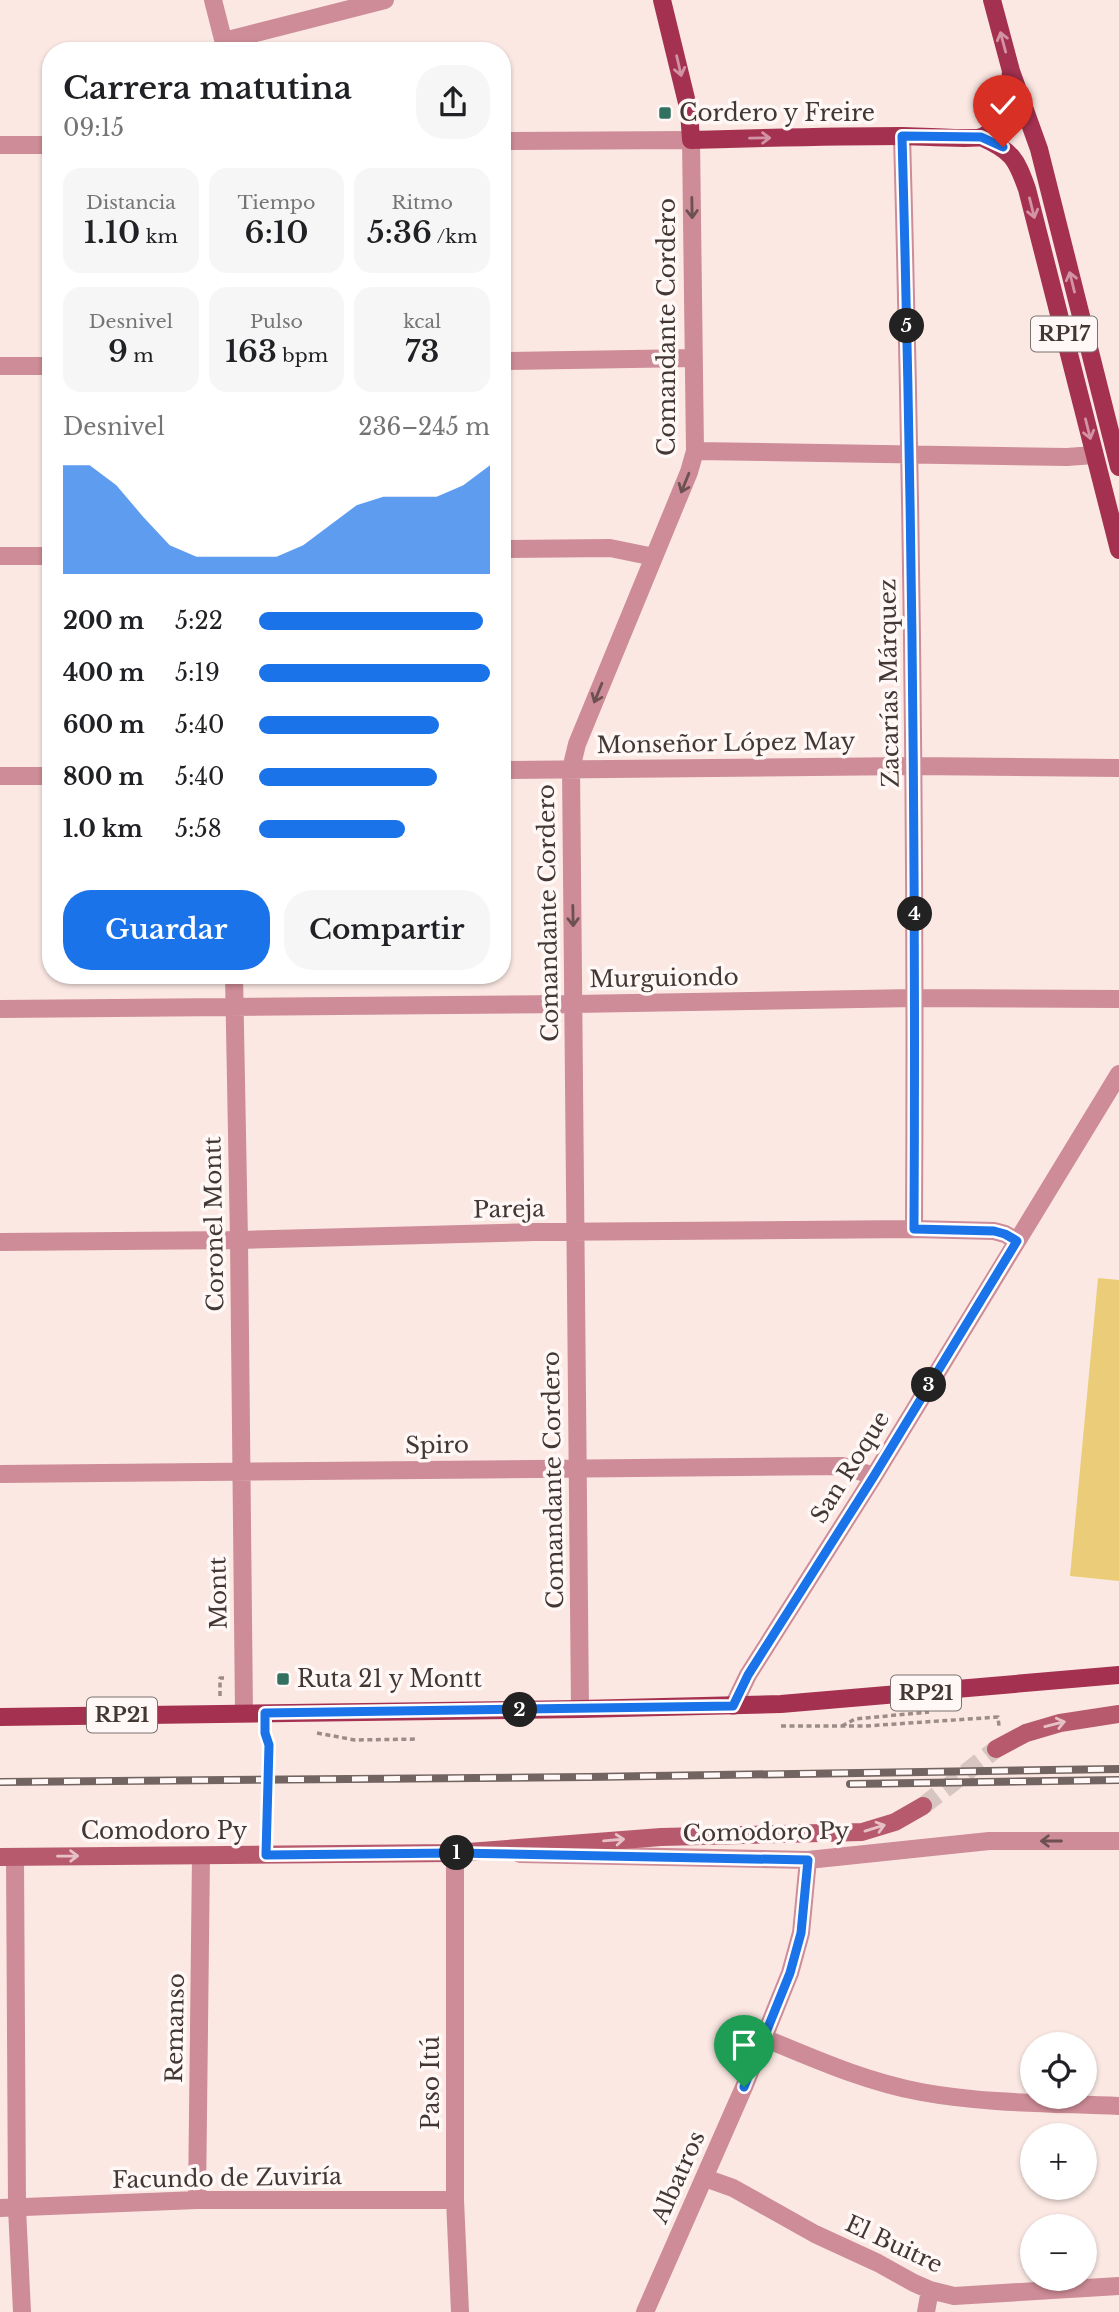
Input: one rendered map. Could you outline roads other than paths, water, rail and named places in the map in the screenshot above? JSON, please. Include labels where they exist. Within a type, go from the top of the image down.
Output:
[{"type":"main road","points":[[662,0],[689,111],[691,140],[981,137]]},
{"type":"main road","name":"RP17","points":[[992,0],[1011,71],[1039,149],[1119,467]]},
{"type":"main road","name":"RP17","points":[[1011,71],[1009,102],[1004,115],[996,126],[981,137],[1003,147],[1012,156],[1027,189],[1119,550]]},
{"type":"main road","name":"RP21","points":[[0,1717],[733,1706],[1119,1675]]},
{"type":"main road","points":[[993,1741],[1060,1723],[1119,1714]]},
{"type":"main road","name":"Comodoro Py","points":[[7,1857],[454,1853],[661,1837],[862,1832],[895,1822],[923,1806]]},
{"type":"street","points":[[213,0],[224,42]]},
{"type":"street","points":[[239,42],[385,0]]},
{"type":"street","name":"Zacarías Márquez","points":[[902,136],[911,455],[914,1229]]},
{"type":"street","points":[[511,141],[691,140]]},
{"type":"street","name":"Comandante Cordero","points":[[580,1709],[571,769],[577,744],[689,472],[695,451],[691,140]]},
{"type":"street","points":[[0,145],[42,145]]},
{"type":"street","points":[[511,361],[694,358]]},
{"type":"street","points":[[0,366],[42,366]]},
{"type":"street","points":[[695,451],[1067,457],[1094,455]]},
{"type":"street","points":[[511,549],[610,548],[654,557]]},
{"type":"street","points":[[0,556],[42,556]]},
{"type":"street","name":"Monseñor López May","points":[[511,770],[914,766],[1119,768]]},
{"type":"street","points":[[0,776],[42,776]]},
{"type":"street","name":"Coronel Montt","points":[[234,984],[242,1472]]},
{"type":"street","name":"Murguiondo","points":[[0,1009],[915,998],[1119,999]]},
{"type":"street","name":"San Roque","points":[[733,1706],[748,1675],[874,1476],[1119,1074]]},
{"type":"street","name":"Pareja","points":[[0,1242],[239,1240],[535,1232],[914,1229],[994,1231],[1017,1241]]},
{"type":"street","name":"Spiro","points":[[0,1475],[843,1466],[874,1476]]},
{"type":"street","name":"Montt","points":[[242,1472],[244,1713]]},
{"type":"street","name":"Comodoro Py","points":[[454,1853],[808,1860],[989,1841],[1119,1841]]},
{"type":"street","name":"Paso Itú","points":[[454,1853],[455,2200],[460,2312]]},
{"type":"street","name":"Remanso","points":[[197,2200],[201,1856]]},
{"type":"street","points":[[7,1857],[8,2208],[22,2312]]},
{"type":"street","name":"Albatros","points":[[645,2312],[705,2178],[790,1973],[801,1933],[808,1860]]},
{"type":"street","points":[[764,2038],[850,2074],[920,2092],[988,2101],[1119,2106]]},
{"type":"street","name":"El Buitre","points":[[705,2178],[733,2188],[815,2234],[930,2290],[954,2296],[1119,2286]]},
{"type":"street","name":"Facundo de Zuviría","points":[[8,2208],[197,2200],[455,2200]]},
{"type":"street","points":[[926,2312],[930,2290]]},
{"type":"tunnel","points":[[923,1806],[996,1749]]},
{"type":"railway","points":[[0,1782],[1119,1769]]},
{"type":"railway","points":[[850,1784],[1119,1780]]},
{"type":"place","name":"Cordero y Freire","points":[[665,113]]},
{"type":"place","name":"Ruta 21 y Montt","points":[[283,1679]]}]
